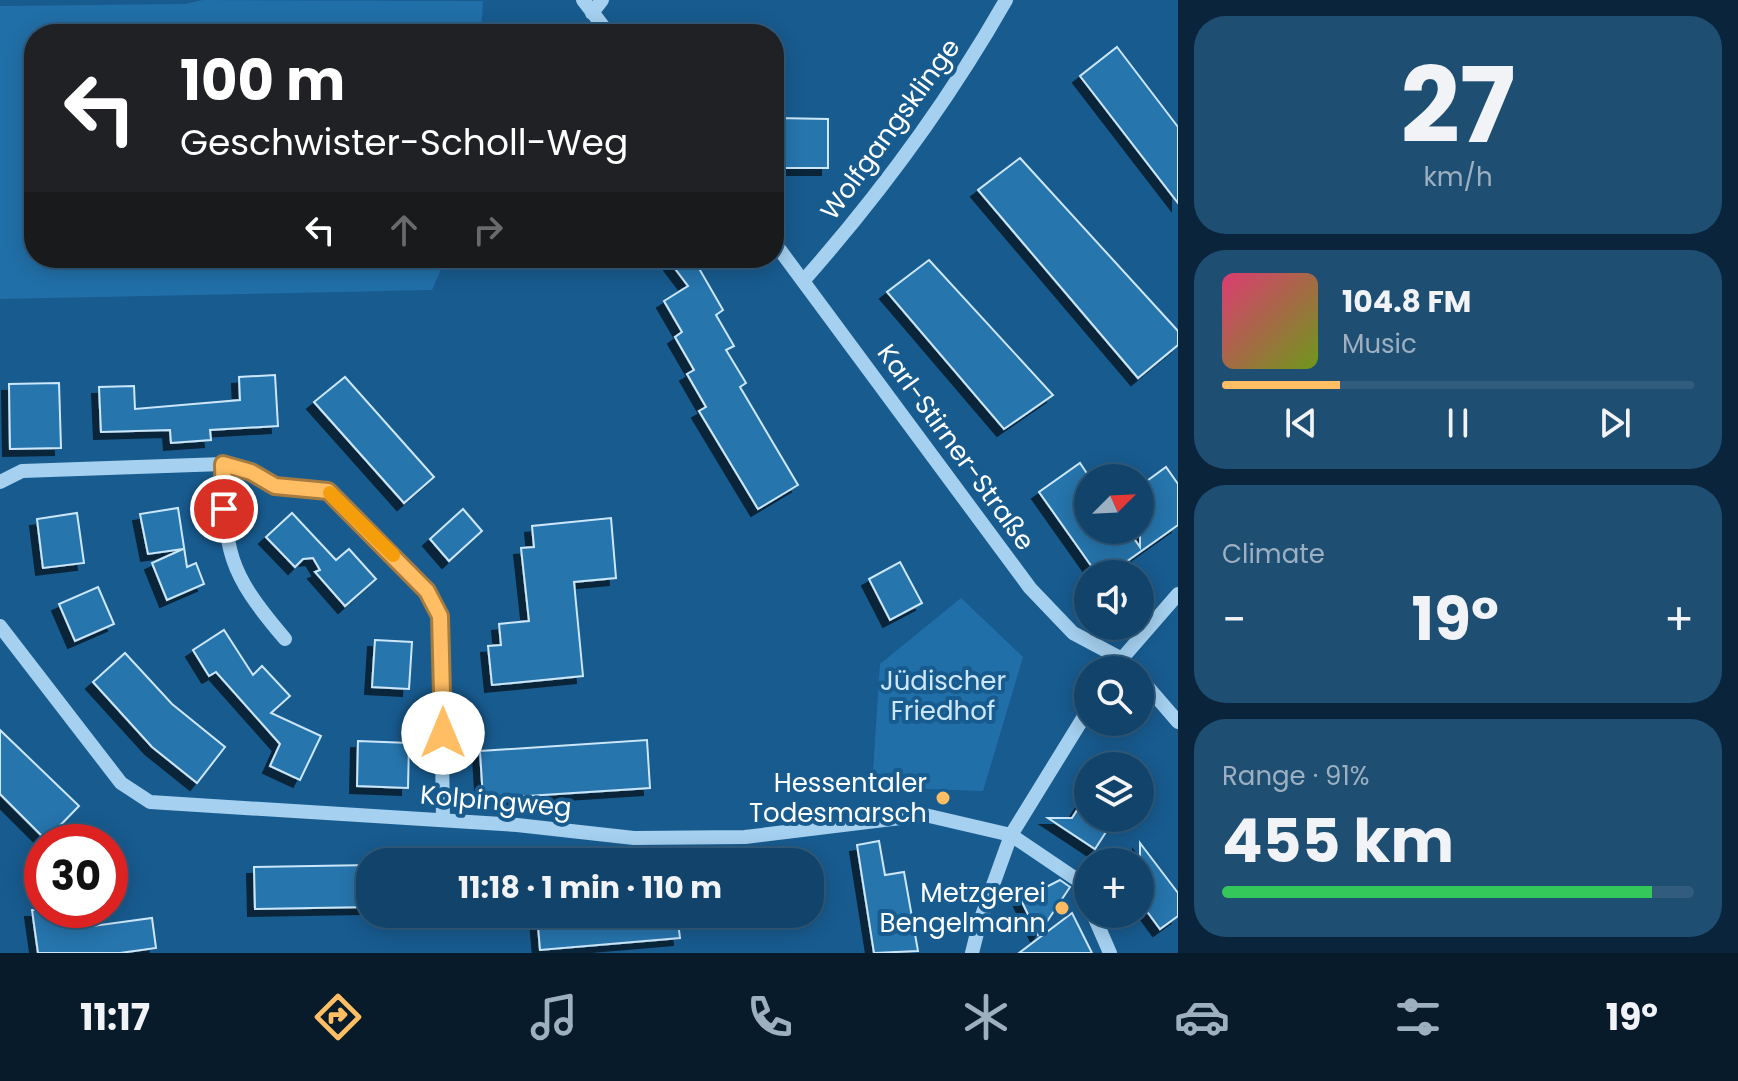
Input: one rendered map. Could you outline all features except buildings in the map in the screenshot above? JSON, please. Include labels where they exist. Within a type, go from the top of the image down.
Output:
[{"type":"street","points":[[602,0],[588,6],[602,24]]},
{"type":"street","name":"Wolfgangsklinge","points":[[804,280],[862,215],[938,109],[1006,0]]},
{"type":"street","name":"Karl-Stirner-Straße","points":[[784,255],[1030,588],[1073,633],[1105,656]]},
{"type":"street","points":[[223,464],[229,556],[248,596],[285,639]]},
{"type":"street","points":[[0,482],[22,471],[223,464],[251,472],[275,486],[328,491],[427,591],[440,616],[443,645],[443,820]]},
{"type":"street","points":[[1123,656],[1178,594]]},
{"type":"street","name":"Kolpingweg","points":[[0,626],[121,783],[150,802],[443,820],[634,838],[729,837],[925,815],[1011,835],[1074,878]]},
{"type":"street","points":[[1154,694],[1178,722]]},
{"type":"street","points":[[972,953],[980,921],[1011,835],[1074,733]]},
{"type":"street","points":[[1099,928],[1110,953]]},
{"type":"green space","points":[[203,0],[483,1],[482,24],[24,24],[24,268],[442,268],[432,290],[0,299],[0,6],[185,4]]},
{"type":"green space","name":"Jüdischer Friedhof","points":[[961,598],[1023,657],[983,791],[872,787],[880,664]]},
{"type":"slow traffic","points":[[330,493],[393,555]]},
{"type":"place","name":"Hessentaler Todesmarsch","points":[[943,798]]},
{"type":"place","name":"Metzgerei Bengelmann","points":[[1062,908]]},
{"type":"route","points":[[224,509],[223,464],[251,472],[275,486],[328,491],[353,513],[427,591],[440,616],[443,733]]}]
